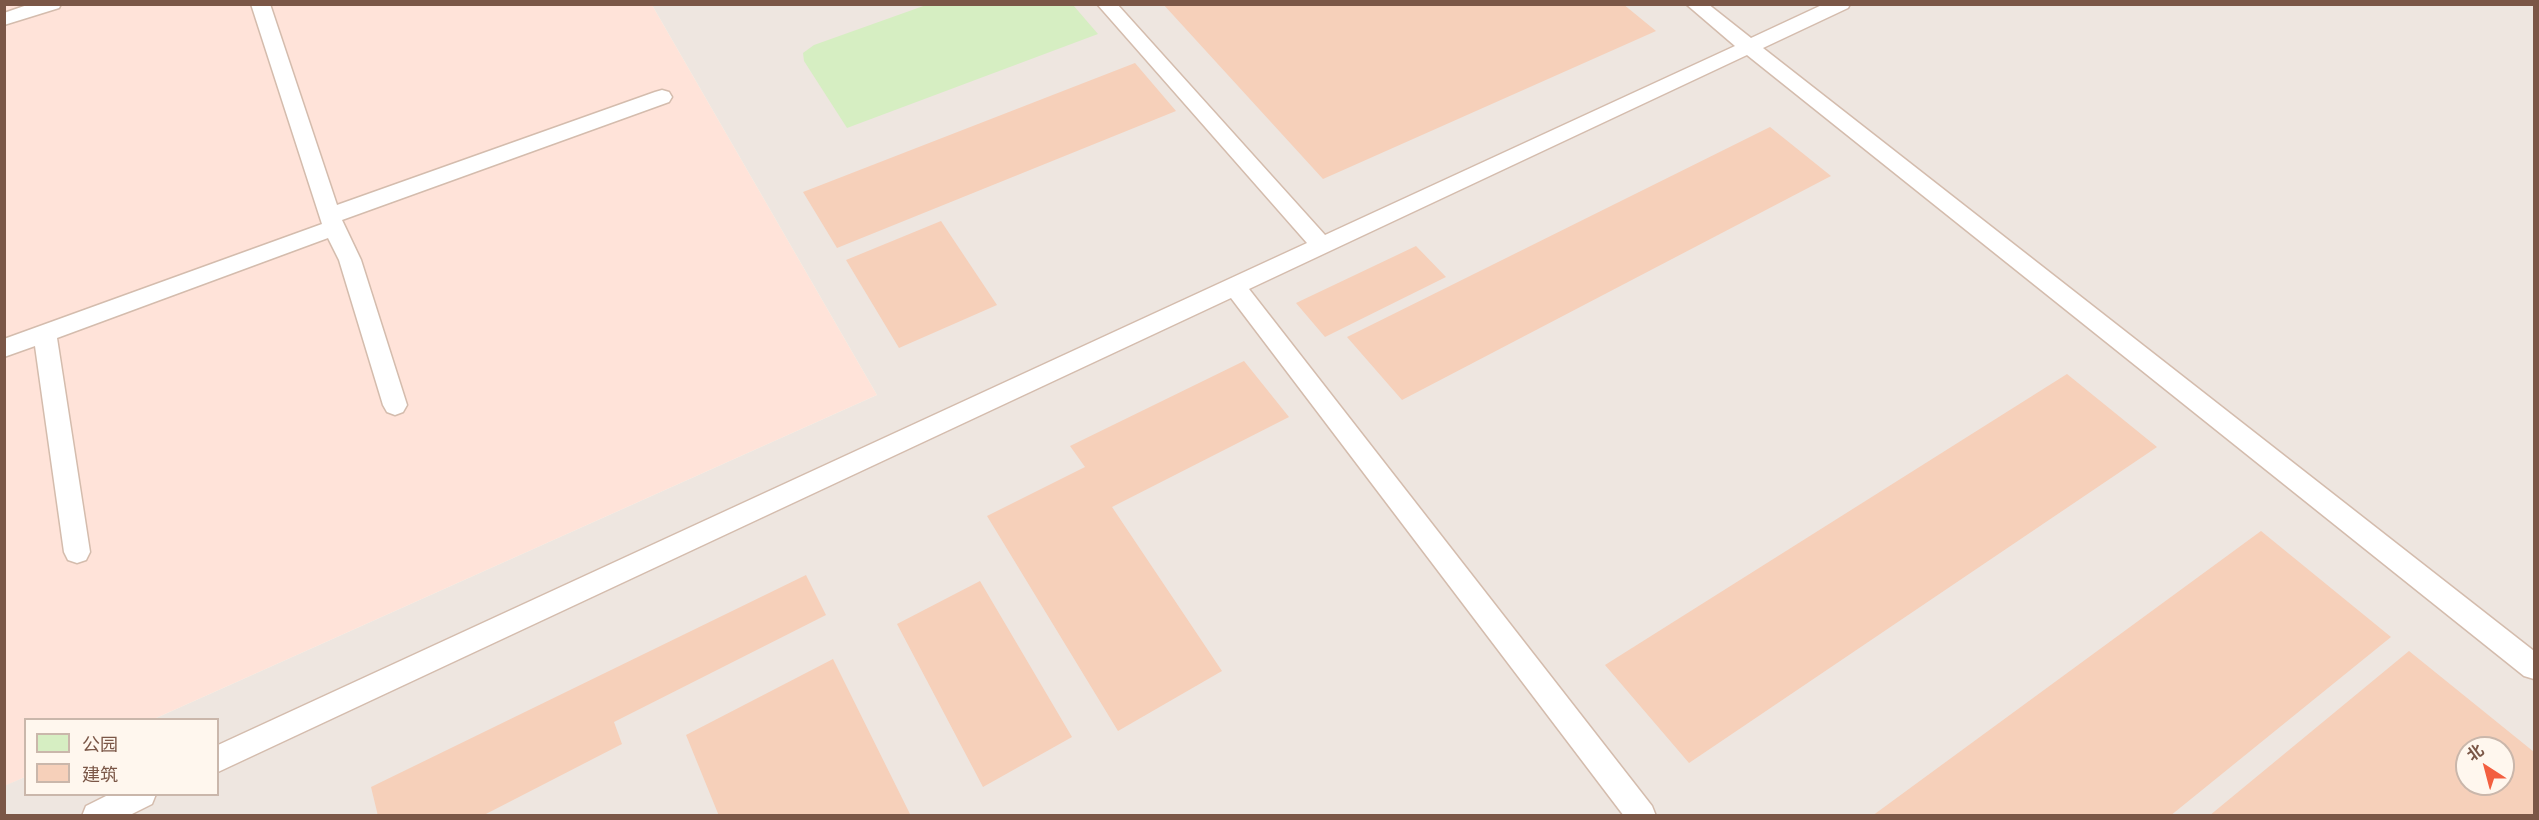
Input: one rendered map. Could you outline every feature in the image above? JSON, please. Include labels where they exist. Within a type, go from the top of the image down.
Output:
[{"type":"lane","points":[[4,19],[52,4]]},
{"type":"lane","points":[[260,4],[331,222],[350,260],[395,405]]},
{"type":"lane","points":[[1106,4],[1322,246]]},
{"type":"lane","points":[[1695,4],[2535,667]]},
{"type":"lane","points":[[219,759],[1841,4]]},
{"type":"lane","points":[[4,348],[662,97]]},
{"type":"lane","points":[[1235,287],[1642,816]]},
{"type":"lane","points":[[45,333],[77,552]]},
{"type":"lane","points":[[96,816],[139,796]]},
{"type":"shaded area","points":[[4,5],[652,5],[877,395],[156,718],[24,718],[24,777],[5,786]]},
{"type":"shaded area","points":[[652,5],[2534,5],[2534,815],[5,816],[4,786],[24,777],[24,796],[219,796],[219,718],[156,718],[877,395]]},
{"type":"green space","points":[[929,4],[1073,5],[1098,34],[847,128],[804,61],[803,53],[814,45]]},
{"type":"building","points":[[1163,4],[1623,4],[1656,31],[1323,179]]},
{"type":"building","points":[[1135,63],[1176,111],[837,248],[803,192]]},
{"type":"building","points":[[1770,127],[1831,176],[1402,400],[1347,337]]},
{"type":"building","points":[[941,221],[997,305],[899,348],[846,260]]},
{"type":"building","points":[[1416,246],[1446,277],[1325,337],[1296,303]]},
{"type":"building","points":[[1244,361],[1289,417],[1112,507],[1222,671],[1118,731],[987,516],[1085,467],[1070,446]]},
{"type":"building","points":[[2067,374],[2157,447],[1689,763],[1605,665]]},
{"type":"building","points":[[2261,531],[2391,637],[2170,816],[1872,816]]},
{"type":"building","points":[[806,575],[826,615],[614,722],[622,744],[482,816],[378,816],[371,787]]},
{"type":"building","points":[[980,581],[1072,737],[983,787],[897,624]]},
{"type":"building","points":[[2409,651],[2514,736],[2455,736],[2455,796],[2515,796],[2515,737],[2534,752],[2534,816],[2209,816]]},
{"type":"building","points":[[833,659],[911,816],[719,816],[686,735]]}]
